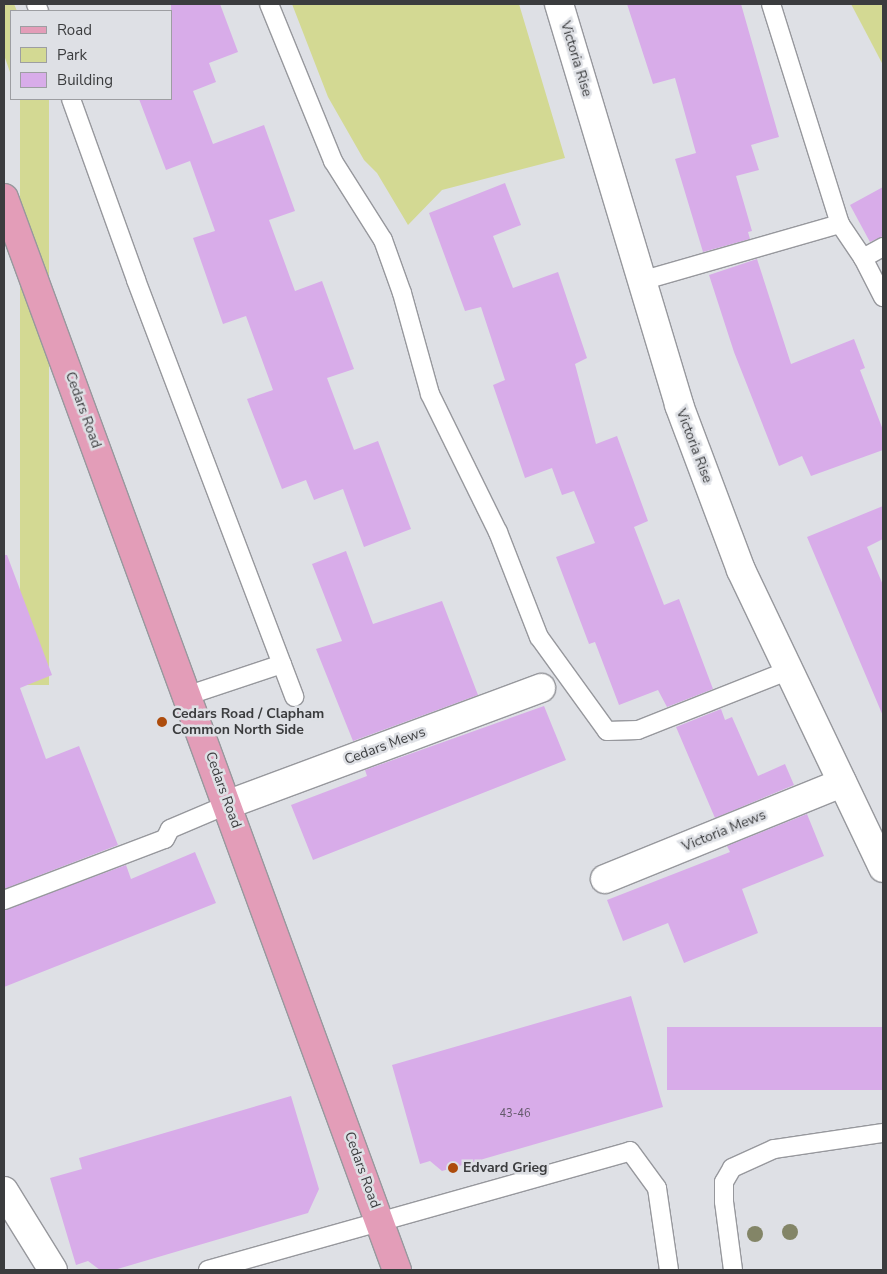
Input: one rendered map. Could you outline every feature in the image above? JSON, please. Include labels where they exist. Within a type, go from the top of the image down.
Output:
[{"type":"main road","name":"Cedars Road","points":[[4,198],[189,695],[398,1270]]},
{"type":"street","name":"Victoria Rise","points":[[558,4],[679,405],[741,570],[787,671],[883,868]]},
{"type":"street","name":"Cedars Mews","points":[[229,804],[541,688]]},
{"type":"street","name":"Victoria Mews","points":[[604,879],[842,783]]},
{"type":"street","points":[[4,1192],[53,1270]]},
{"type":"lane","points":[[269,4],[333,161],[383,240],[402,293],[430,394],[498,532],[539,637],[607,731],[638,730],[787,671]]},
{"type":"lane","points":[[771,4],[840,224],[863,258],[883,297]]},
{"type":"lane","points":[[71,100],[136,280],[294,697]]},
{"type":"lane","points":[[641,281],[840,224]]},
{"type":"lane","points":[[863,258],[883,247]]},
{"type":"lane","points":[[189,695],[282,664]]},
{"type":"lane","points":[[4,900],[165,839],[170,828],[229,804]]},
{"type":"lane","points":[[733,1270],[724,1202],[724,1182],[732,1168],[774,1149],[883,1133]]},
{"type":"lane","points":[[208,1270],[630,1151],[657,1188],[669,1270]]},
{"type":"green space","points":[[4,4],[14,4],[17,10],[10,10],[10,72],[4,55]]},
{"type":"green space","points":[[292,4],[519,4],[565,158],[442,190],[408,225],[377,173],[364,160],[328,97]]},
{"type":"green space","points":[[851,4],[883,4],[883,65]]},
{"type":"green space","points":[[20,100],[49,100],[49,685],[20,685]]},
{"type":"building","points":[[171,4],[220,4],[238,52],[209,63],[216,82],[193,91],[213,144],[264,125],[295,211],[269,220],[295,291],[322,281],[354,369],[327,378],[354,450],[378,441],[411,529],[364,547],[343,489],[314,500],[306,480],[282,489],[247,399],[273,390],[246,316],[223,324],[193,238],[215,231],[190,161],[166,170],[139,100],[172,100]]},
{"type":"building","points":[[627,4],[741,4],[779,137],[751,145],[759,170],[736,176],[752,231],[748,232],[750,239],[703,252],[675,159],[696,153],[675,78],[653,84]]},
{"type":"building","points":[[505,183],[521,225],[493,236],[513,288],[558,272],[587,358],[575,364],[596,444],[617,436],[648,521],[634,527],[664,605],[679,599],[713,689],[667,707],[658,690],[619,705],[595,642],[589,644],[556,557],[595,543],[574,491],[562,495],[552,468],[525,478],[493,385],[505,380],[481,307],[465,311],[429,213]]},
{"type":"building","points":[[883,187],[883,236],[870,242],[850,205]]},
{"type":"building","points":[[757,259],[791,364],[854,339],[865,368],[860,370],[883,430],[883,450],[811,476],[802,456],[779,466],[734,352],[709,275]]},
{"type":"building","points":[[883,506],[883,539],[867,547],[883,585],[883,716],[807,537]]},
{"type":"building","points":[[346,551],[373,624],[442,601],[478,695],[353,741],[316,649],[342,641],[312,564]]},
{"type":"building","points":[[4,555],[7,555],[52,675],[20,688],[46,759],[79,746],[118,845],[4,889]]},
{"type":"building","points":[[544,706],[566,760],[313,860],[291,805],[367,776],[365,770]]},
{"type":"building","points":[[721,709],[725,720],[732,717],[758,776],[785,764],[794,785],[715,818],[676,727]]},
{"type":"building","points":[[807,814],[824,856],[742,889],[758,933],[684,963],[668,923],[623,941],[607,900],[730,852],[727,846]]},
{"type":"building","points":[[195,852],[216,903],[4,987],[4,910],[126,865],[131,879]]},
{"type":"building","points":[[631,996],[663,1107],[442,1171],[430,1161],[420,1164],[392,1065]]},
{"type":"building","points":[[667,1027],[883,1027],[883,1090],[667,1090]]},
{"type":"building","points":[[291,1096],[319,1189],[308,1213],[114,1270],[100,1270],[88,1261],[76,1265],[50,1178],[82,1169],[79,1158]]},
{"type":"place","name":"Cedars Road / Clapham Common North Side","points":[[162,722]]},
{"type":"place","name":"Edvard Grieg","points":[[453,1168]]}]
